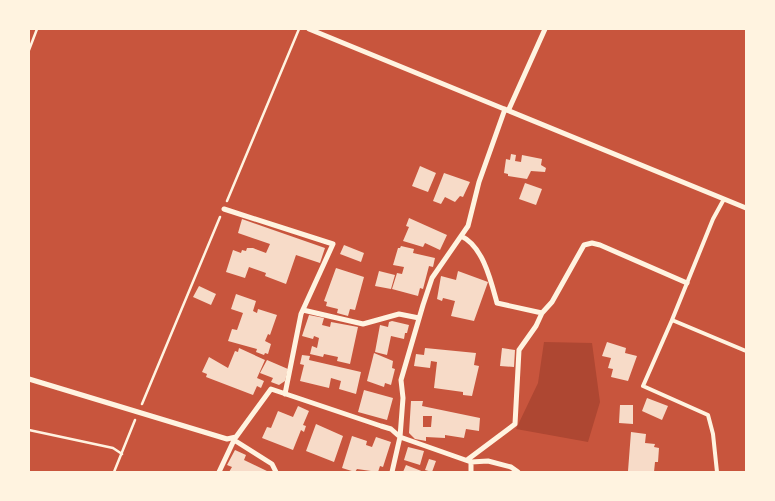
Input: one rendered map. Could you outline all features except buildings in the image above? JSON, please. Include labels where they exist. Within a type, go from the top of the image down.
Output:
[{"type":"street","points":[[309,29],[746,208]]},
{"type":"street","points":[[392,472],[396,462],[400,437],[403,398],[401,380],[432,278],[468,226],[479,182],[507,109],[544,29]]},
{"type":"street","points":[[224,208],[333,244],[300,314],[285,394]]},
{"type":"street","points":[[461,236],[471,241],[492,280],[497,303],[542,313]]},
{"type":"street","points":[[469,461],[515,424],[519,350],[536,326],[542,313],[552,302],[584,245],[592,243],[687,283]]},
{"type":"street","points":[[303,310],[363,324],[400,314],[419,318]]},
{"type":"street","points":[[29,379],[227,439],[235,439],[272,464],[276,472]]},
{"type":"street","points":[[219,472],[235,439],[270,389],[386,427],[400,437],[469,461],[488,461],[511,467],[518,472]]},
{"type":"street","points":[[469,461],[471,472]]},
{"type":"lane","points":[[717,472],[708,415],[644,386],[713,219],[724,199]]},
{"type":"lane","points":[[672,320],[746,351]]},
{"type":"path","points":[[29,50],[38,29]]},
{"type":"path","points":[[114,472],[299,29]]},
{"type":"path","points":[[29,430],[113,448],[122,454]]},
{"type":"shaded area","points":[[544,342],[592,343],[600,402],[588,442],[516,429],[538,383]]}]
